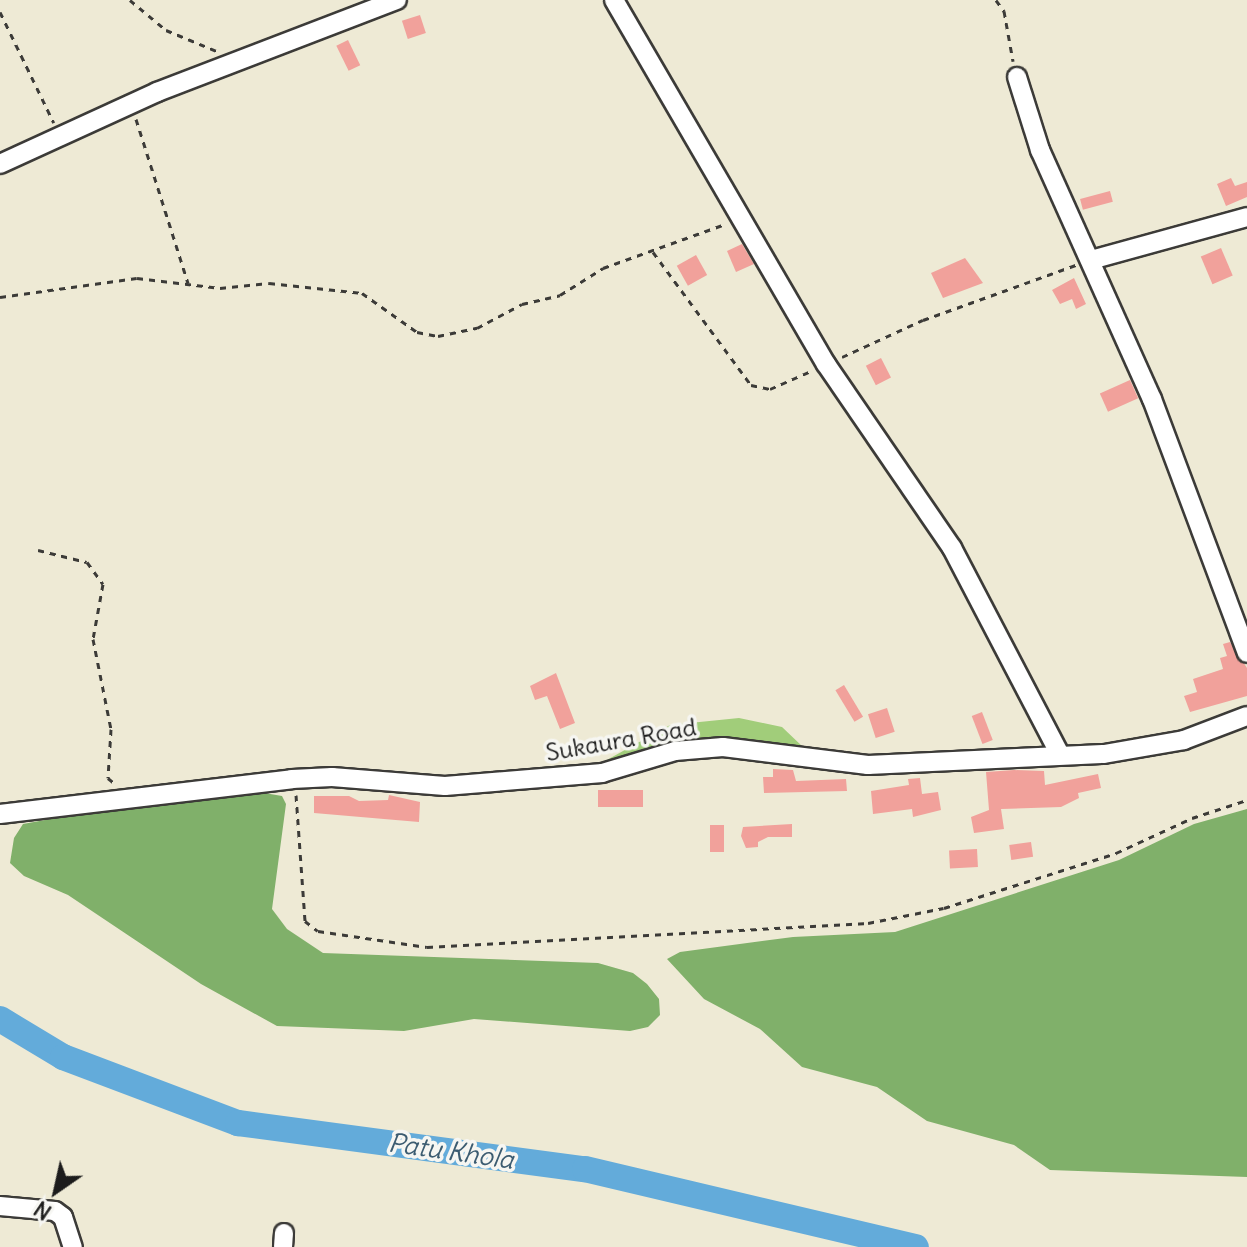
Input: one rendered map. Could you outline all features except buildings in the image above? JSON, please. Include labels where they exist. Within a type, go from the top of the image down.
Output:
[{"type":"street","points":[[0,164],[131,104],[397,0]]},
{"type":"street","points":[[614,0],[743,216],[826,364],[952,548],[1060,755]]},
{"type":"street","points":[[1017,77],[1040,150],[1152,399],[1247,653]]},
{"type":"street","points":[[1091,260],[1247,217]]},
{"type":"street","name":"Sukaura Road","points":[[0,814],[130,795],[292,779],[332,777],[445,786],[602,773],[675,751],[723,747],[868,765],[1104,754],[1184,740],[1247,716]]},
{"type":"street","points":[[0,1206],[55,1211],[63,1217],[73,1247]]},
{"type":"path","points":[[130,0],[166,30],[239,61]]},
{"type":"path","points":[[996,0],[1004,11],[1017,77]]},
{"type":"path","points":[[0,12],[61,137]]},
{"type":"path","points":[[131,104],[188,284]]},
{"type":"path","points":[[0,297],[137,278],[220,288],[269,283],[362,293],[417,332],[438,336],[477,328],[512,308],[560,295],[603,268],[653,252],[743,216]]},
{"type":"path","points":[[653,252],[751,385],[770,389],[923,320],[1091,260]]},
{"type":"path","points":[[38,550],[87,562],[103,584],[93,639],[111,729],[108,778],[130,795]]},
{"type":"path","points":[[292,779],[300,814],[300,903],[305,921],[318,931],[427,947],[868,923],[944,908],[1116,853],[1192,818],[1247,800]]},
{"type":"green space","points":[[739,718],[782,727],[803,747],[724,740],[605,761],[670,725]]},
{"type":"green space","points":[[253,791],[282,796],[286,804],[272,909],[287,929],[323,953],[598,963],[633,973],[647,984],[659,999],[660,1015],[648,1027],[630,1031],[474,1019],[404,1031],[277,1026],[201,984],[68,895],[24,876],[10,863],[14,838],[23,824],[133,804]]},
{"type":"green space","points":[[1247,809],[1247,1177],[1050,1170],[1014,1145],[927,1121],[877,1087],[802,1067],[760,1029],[704,999],[667,959],[680,952],[793,937],[895,932],[1119,860],[1194,824]]},
{"type":"waterway","name":"Patu Khola","points":[[0,1019],[63,1057],[238,1123],[585,1169],[916,1247]]}]
